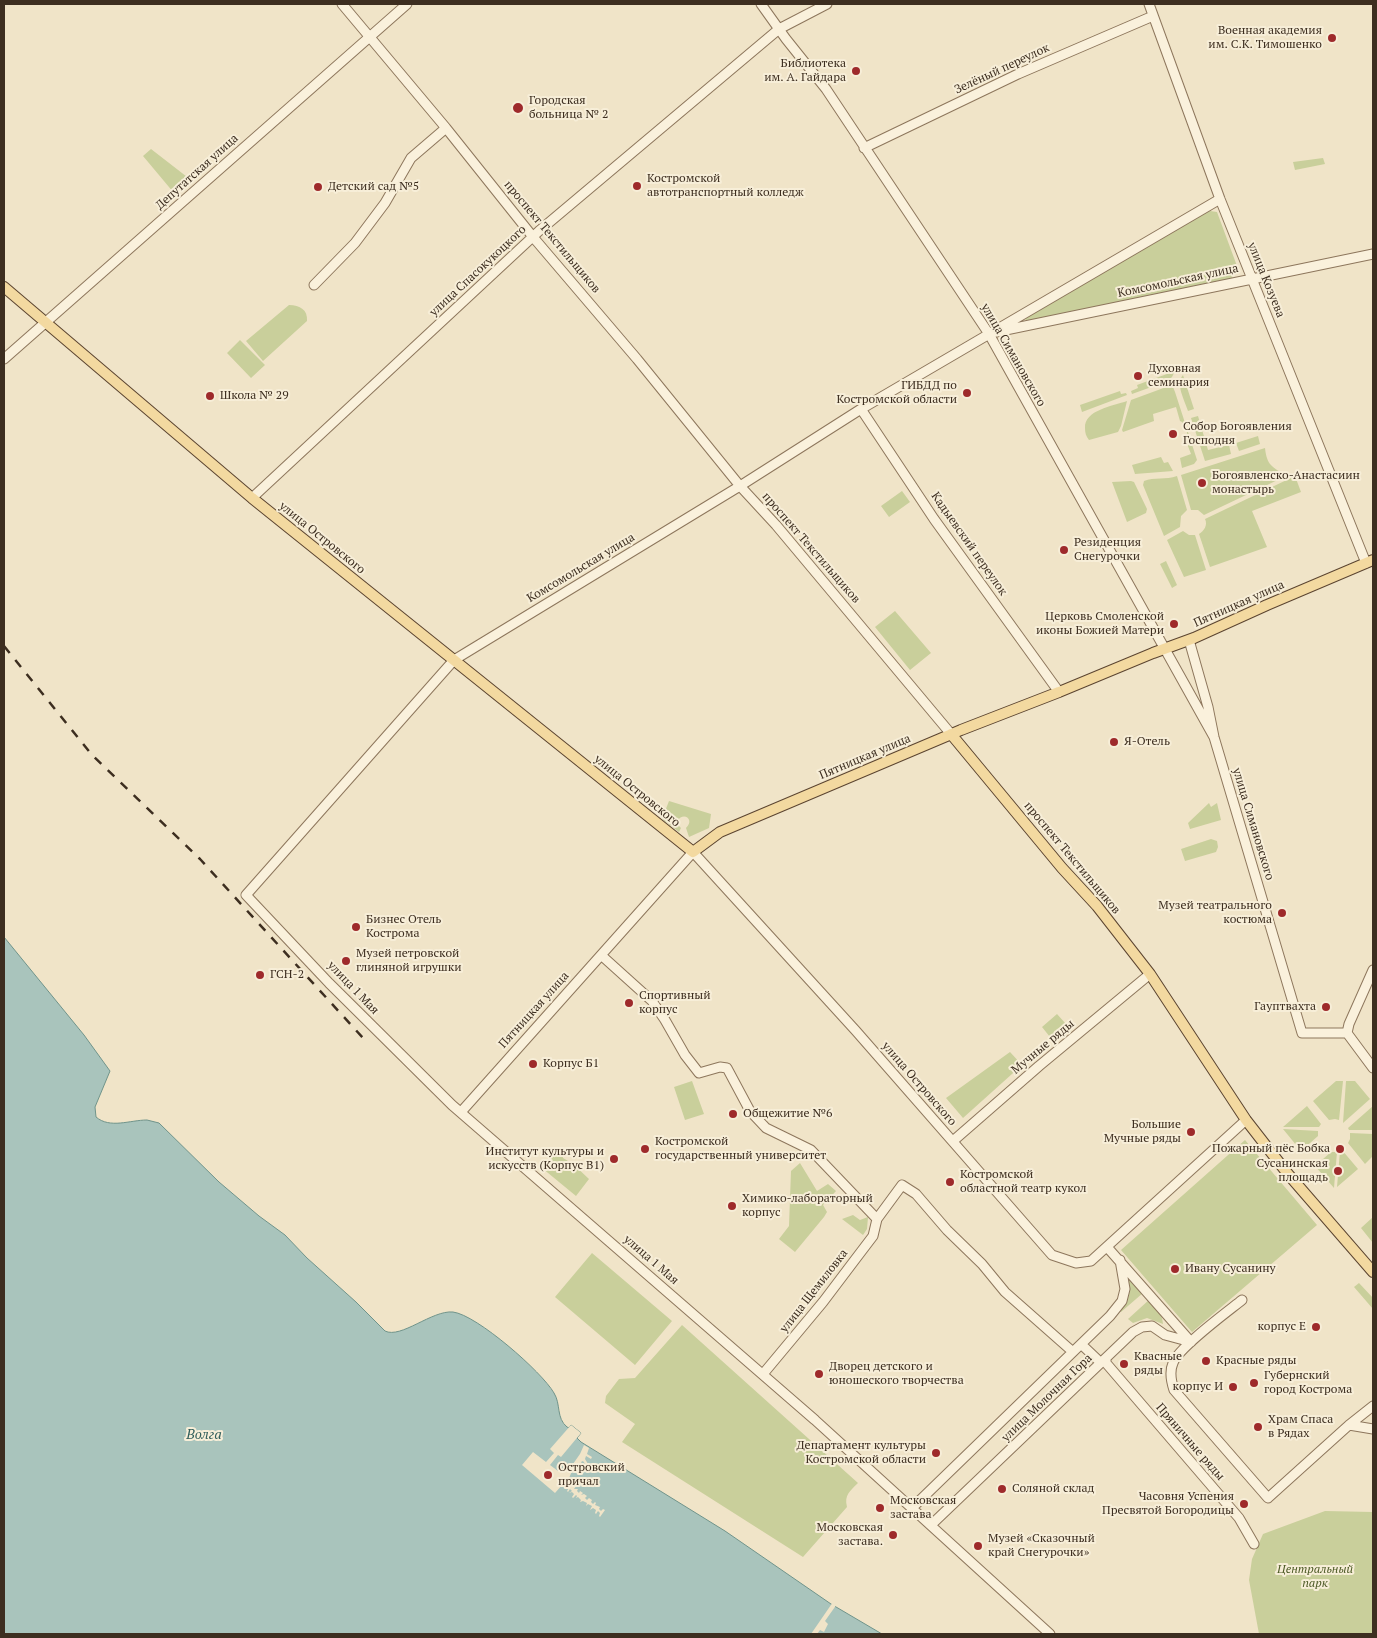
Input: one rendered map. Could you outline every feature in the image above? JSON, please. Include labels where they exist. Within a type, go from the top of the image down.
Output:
[{"type":"main road","name":"улица Островского","points":[[4,287],[252,498],[693,852]]},
{"type":"main road","name":"Пятницкая улица","points":[[693,852],[720,832],[951,734],[1189,640],[1370,561]]},
{"type":"main road","name":"проспект Текстильщиков","points":[[951,734],[1062,868],[1097,906],[1150,974],[1246,1120]]},
{"type":"main road","points":[[1246,1120],[1288,1174],[1373,1272]]},
{"type":"street","name":"проспект Текстильщиков","points":[[342,4],[533,236],[602,316],[740,486],[776,525],[951,734]]},
{"type":"street","name":"Депутатская улица","points":[[4,359],[407,4]]},
{"type":"street","name":"улица Симановского","points":[[761,4],[826,89],[988,334],[1214,737]]},
{"type":"street","name":"улица Спасокукоцкого","points":[[252,498],[533,236],[779,29],[827,4]]},
{"type":"street","name":"улица Козуева","points":[[1148,4],[1251,279],[1370,561]]},
{"type":"street","name":"Зелёный переулок","points":[[864,148],[1018,74],[1153,16]]},
{"type":"street","points":[[314,285],[355,243],[385,203],[411,158],[446,128]]},
{"type":"street","name":"Комсомольская улица","points":[[246,894],[454,660],[740,486],[861,409],[1220,199]]},
{"type":"street","name":"Комсомольская улица","points":[[988,334],[1373,254]]},
{"type":"street","name":"Кадыевский переулок","points":[[861,409],[934,519],[1059,692]]},
{"type":"street","name":"улица Симановского","points":[[1189,640],[1208,707],[1214,737],[1302,1032],[1348,1033]]},
{"type":"street","name":"Пятницкая улица","points":[[461,1112],[693,852]]},
{"type":"street","name":"улица Островского","points":[[693,852],[856,1031],[1052,1255],[1076,1264],[1091,1260],[1107,1247]]},
{"type":"street","name":"улица 1 Мая","points":[[246,894],[342,996],[461,1112],[763,1374],[1050,1634]]},
{"type":"street","points":[[601,955],[652,1001],[665,1020],[684,1056],[699,1073],[720,1066],[727,1068],[750,1111],[766,1128],[811,1150],[877,1219]]},
{"type":"street","points":[[1373,970],[1349,1024],[1348,1033],[1373,1068]]},
{"type":"street","name":"Мучные ряды","points":[[953,1141],[1039,1066],[1150,974]]},
{"type":"street","points":[[1191,1342],[1107,1247],[1246,1120]]},
{"type":"street","name":"улица Щемиловка","points":[[763,1374],[823,1302],[873,1236],[877,1219],[902,1185],[916,1194],[947,1230],[982,1264],[1006,1292],[1073,1352]]},
{"type":"street","name":"улица Молочная Гора","points":[[912,1508],[1110,1316],[1122,1301],[1124,1289],[1120,1260]]},
{"type":"street","points":[[1242,1300],[1176,1356],[1172,1364],[1170,1377],[1174,1390],[1268,1498],[1349,1425],[1373,1406]]},
{"type":"street","name":"улица Молочная Гора","points":[[931,1525],[1134,1332],[1142,1327],[1152,1326],[1165,1335],[1191,1342]]},
{"type":"street","name":"Пряничные ряды","points":[[1081,1344],[1106,1362],[1239,1518],[1254,1544]]},
{"type":"street","points":[[1349,1425],[1373,1429]]},
{"type":"green space","points":[[151,149],[191,180],[174,193],[143,156]]},
{"type":"green space","points":[[1323,158],[1325,164],[1295,170],[1293,162]]},
{"type":"green space","points":[[1205,212],[1217,212],[1237,266],[1232,278],[1027,323],[1024,316]]},
{"type":"green space","points":[[289,305],[297,306],[305,311],[307,321],[263,361],[246,341]]},
{"type":"green space","points":[[240,340],[265,365],[251,378],[227,353]]},
{"type":"green space","points":[[1175,371],[1168,381],[1132,394],[1131,391],[1138,388],[1137,385]]},
{"type":"green space","points":[[1183,375],[1194,409],[1188,411],[1180,388]]},
{"type":"green space","points":[[1169,386],[1173,387],[1175,392],[1197,460],[1194,464],[1182,468],[1180,458],[1191,454],[1186,441],[1188,438],[1186,428],[1180,421],[1176,407],[1153,414],[1154,421],[1123,432],[1122,430],[1131,400]]},
{"type":"green space","points":[[1120,391],[1121,394],[1126,393],[1127,395],[1082,412],[1080,405]]},
{"type":"green space","points":[[1127,401],[1118,432],[1089,440],[1085,428],[1089,417],[1100,410]]},
{"type":"green space","points":[[1198,416],[1208,450],[1229,445],[1231,454],[1205,461],[1191,418]]},
{"type":"green space","points":[[1258,436],[1260,444],[1239,451],[1236,443]]},
{"type":"green space","points":[[1265,448],[1269,462],[1286,476],[1204,515],[1198,510],[1191,510],[1181,475]]},
{"type":"green space","points":[[1161,457],[1164,463],[1168,462],[1173,471],[1135,474],[1132,465]]},
{"type":"green space","points":[[1177,476],[1187,510],[1181,516],[1180,527],[1164,536],[1143,485],[1144,481]]},
{"type":"green space","points":[[1295,476],[1301,492],[1252,511],[1267,547],[1210,567],[1199,534],[1205,528],[1205,519]]},
{"type":"green space","points":[[1112,482],[1134,482],[1147,509],[1146,513],[1127,522]]},
{"type":"green space","points":[[902,491],[910,502],[889,517],[881,506]]},
{"type":"green space","points":[[1183,531],[1189,535],[1195,535],[1206,570],[1184,577],[1167,540]]},
{"type":"green space","points":[[1166,561],[1177,585],[1172,588],[1160,564]]},
{"type":"green space","points":[[895,611],[931,653],[910,670],[875,627]]},
{"type":"green space","points":[[669,801],[711,814],[709,828],[689,837],[686,828],[689,820],[683,817],[677,821],[681,828],[679,832],[662,819]]},
{"type":"green space","points":[[1209,803],[1211,807],[1217,803],[1221,820],[1190,829],[1188,823]]},
{"type":"green space","points":[[1211,839],[1217,841],[1218,847],[1216,852],[1185,861],[1181,849]]},
{"type":"green space","points":[[1057,1014],[1066,1024],[1050,1037],[1042,1027]]},
{"type":"green space","points":[[1010,1052],[1022,1065],[963,1118],[946,1098]]},
{"type":"green space","points":[[692,1081],[704,1114],[685,1120],[674,1087]]},
{"type":"green space","points":[[1336,1081],[1343,1081],[1339,1120],[1329,1120],[1313,1101]]},
{"type":"green space","points":[[1346,1081],[1355,1081],[1370,1099],[1343,1123]]},
{"type":"green space","points":[[1307,1106],[1321,1124],[1319,1127],[1283,1127]]},
{"type":"green space","points":[[1373,1106],[1373,1130],[1349,1130],[1348,1128]]},
{"type":"green space","points":[[1283,1129],[1318,1131],[1318,1136],[1301,1151]]},
{"type":"green space","points":[[1350,1133],[1373,1134],[1373,1156],[1365,1164],[1348,1143]]},
{"type":"green space","points":[[1245,1140],[1317,1225],[1192,1332],[1121,1250]]},
{"type":"green space","points":[[560,1148],[563,1158],[573,1164],[589,1179],[576,1196],[542,1168]]},
{"type":"green space","points":[[1342,1150],[1358,1169],[1337,1187],[1340,1151]]},
{"type":"green space","points":[[1331,1152],[1337,1152],[1334,1188],[1315,1166]]},
{"type":"green space","points":[[800,1163],[817,1191],[828,1184],[836,1191],[823,1205],[827,1212],[824,1217],[795,1252],[779,1239],[789,1226],[791,1171]]},
{"type":"green space","points":[[853,1215],[860,1220],[868,1217],[867,1229],[863,1235],[842,1219]]},
{"type":"green space","points":[[1373,1217],[1373,1243],[1361,1228]]},
{"type":"green space","points":[[592,1253],[672,1321],[635,1365],[555,1297]]},
{"type":"green space","points":[[1127,1275],[1143,1293],[1121,1312],[1127,1296]]},
{"type":"green space","points":[[1359,1283],[1373,1298],[1373,1309],[1354,1287]]},
{"type":"green space","points":[[1150,1299],[1159,1310],[1163,1324],[1147,1318],[1133,1323],[1128,1319]]},
{"type":"green space","points":[[682,1325],[858,1483],[847,1496],[847,1507],[803,1557],[622,1442],[635,1424],[605,1403],[606,1396],[619,1379],[635,1378]]},
{"type":"green space","name":"Центральный парк","points":[[1325,1511],[1373,1512],[1373,1634],[1259,1634],[1249,1580],[1252,1559],[1263,1534]]},
{"type":"water","name":"Волга","points":[[4,937],[84,1035],[110,1071],[95,1107],[96,1117],[107,1123],[147,1120],[159,1123],[219,1182],[285,1235],[385,1331],[399,1331],[436,1315],[453,1312],[464,1315],[477,1323],[508,1346],[537,1372],[554,1393],[561,1419],[567,1427],[569,1428],[571,1425],[581,1433],[577,1438],[581,1442],[725,1531],[831,1604],[882,1634],[4,1634]]},
{"type":"pier","points":[[571,1425],[581,1433],[561,1457],[558,1455],[550,1465],[558,1471],[568,1471],[584,1445],[589,1448],[587,1454],[592,1457],[591,1459],[586,1456],[585,1459],[588,1464],[586,1465],[583,1461],[581,1462],[583,1468],[580,1463],[580,1466],[577,1465],[574,1468],[576,1472],[572,1471],[567,1483],[570,1486],[572,1482],[572,1487],[575,1484],[577,1485],[574,1489],[578,1489],[579,1493],[580,1491],[583,1493],[581,1495],[587,1496],[585,1498],[592,1500],[593,1504],[595,1502],[595,1505],[600,1507],[601,1511],[605,1510],[600,1517],[598,1511],[596,1514],[596,1510],[593,1508],[590,1510],[592,1506],[588,1504],[586,1506],[587,1503],[583,1501],[580,1502],[581,1500],[578,1497],[576,1498],[576,1495],[573,1498],[574,1494],[572,1492],[569,1493],[572,1491],[570,1489],[568,1492],[569,1488],[563,1484],[555,1493],[522,1465],[533,1452],[546,1462],[554,1453],[550,1449]]},
{"type":"pier","points":[[833,1602],[837,1604],[825,1621],[828,1624],[824,1632],[820,1630],[817,1634],[811,1634]]},
{"type":"railway","points":[[4,646],[92,755],[200,859],[363,1038]]},
{"type":"place","name":"Военная академия им. С.К. Тимошенко","points":[[1332,38]]},
{"type":"place","name":"Библиотека им. А. Гайдара","points":[[856,71]]},
{"type":"place","name":"Городская больница № 2","points":[[518,108]]},
{"type":"place","name":"Костромской автотранспортный колледж","points":[[637,186]]},
{"type":"place","name":"Детский сад №5","points":[[318,187]]},
{"type":"place","name":"Духовная семинария","points":[[1138,376]]},
{"type":"place","name":"ГИБДД по Костромской области","points":[[967,393]]},
{"type":"place","name":"Школа № 29","points":[[210,396]]},
{"type":"place","name":"Собор Богоявления Господня","points":[[1173,434]]},
{"type":"place","name":"Богоявленско-Анастасиин монастырь","points":[[1202,483]]},
{"type":"place","name":"Резиденция Снегурочки","points":[[1064,550]]},
{"type":"place","name":"Церковь Смоленской иконы Божией Матери","points":[[1174,624]]},
{"type":"place","name":"Я-Отель","points":[[1114,742]]},
{"type":"place","name":"Музей театрального костюма","points":[[1282,913]]},
{"type":"place","name":"Бизнес Отель Кострома","points":[[356,927]]},
{"type":"place","name":"Музей петровской глиняной игрушки","points":[[346,961]]},
{"type":"place","name":"ГСН-2","points":[[260,975]]},
{"type":"place","name":"Спортивный корпус","points":[[629,1003]]},
{"type":"place","name":"Гауптвахта","points":[[1326,1007]]},
{"type":"place","name":"Корпус Б1","points":[[533,1064]]},
{"type":"place","name":"Общежитие №6","points":[[733,1114]]},
{"type":"place","name":"Большие Мучные ряды","points":[[1191,1132]]},
{"type":"place","name":"Костромской государственный университет","points":[[645,1149]]},
{"type":"place","name":"Пожарный пёс Бобка","points":[[1340,1149]]},
{"type":"place","name":"Институт культуры и искусств (Корпус В1)","points":[[614,1159]]},
{"type":"place","name":"Сусанинская площадь","points":[[1338,1171]]},
{"type":"place","name":"Костромской областной театр кукол","points":[[950,1182]]},
{"type":"place","name":"Химико-лабораторный корпус","points":[[732,1206]]},
{"type":"place","name":"Ивану Сусанину","points":[[1175,1269]]},
{"type":"place","name":"корпус Е","points":[[1316,1327]]},
{"type":"place","name":"Красные ряды","points":[[1206,1361]]},
{"type":"place","name":"Квасные ряды","points":[[1124,1364]]},
{"type":"place","name":"Дворец детского и юношеского творчества","points":[[819,1374]]},
{"type":"place","name":"Губернский город Кострома","points":[[1254,1383]]},
{"type":"place","name":"корпус И","points":[[1233,1387]]},
{"type":"place","name":"Храм Спаса в Рядах","points":[[1258,1427]]},
{"type":"place","name":"Департамент культуры Костромской области","points":[[936,1453]]},
{"type":"place","name":"Островский причал","points":[[548,1475]]},
{"type":"place","name":"Соляной склад","points":[[1002,1489]]},
{"type":"place","name":"Часовня Успения Пресвятой Богородицы","points":[[1244,1504]]},
{"type":"place","name":"Московская застава","points":[[880,1508]]},
{"type":"place","name":"Московская застава.","points":[[893,1535]]},
{"type":"place","name":"Музей «Сказочный край Снегурочки»","points":[[978,1546]]}]
